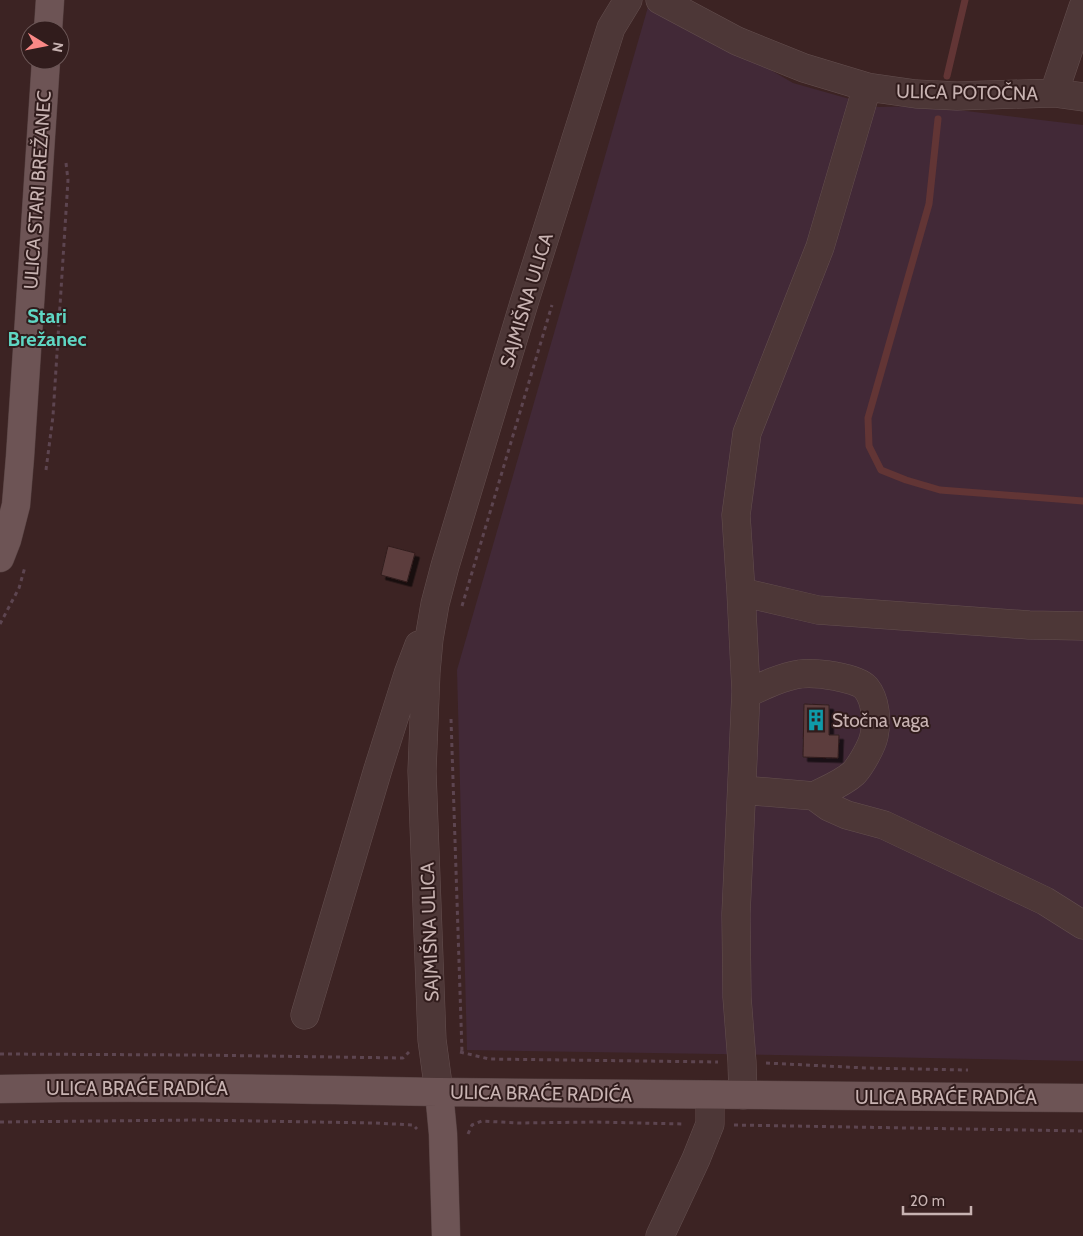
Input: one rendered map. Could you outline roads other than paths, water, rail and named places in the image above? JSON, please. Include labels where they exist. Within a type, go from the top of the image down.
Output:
[{"type":"main road","points":[[49,20],[50,0]]},
{"type":"main road","name":"ULICA STARI BREŽANEC","points":[[0,558],[16,505],[45,70]]},
{"type":"main road","name":"ULICA BRAĆE RADIĆA","points":[[0,1089],[104,1087],[1083,1098]]},
{"type":"main road","points":[[439,1092],[443,1134],[446,1236]]},
{"type":"street","name":"SAJMIŠNA ULICA","points":[[439,1092],[433,1053],[423,760],[426,672],[435,604],[524,303],[611,28],[628,0]]},
{"type":"street","name":"ULICA POTOČNA","points":[[660,0],[737,41],[804,68],[867,87],[916,94],[957,96],[1054,94],[1083,97]]},
{"type":"street","points":[[1054,94],[1083,7]]},
{"type":"street","points":[[743,1095],[737,997],[736,914],[746,694],[736,515],[747,433],[820,247],[867,87]]},
{"type":"street","points":[[741,592],[818,610],[1029,625],[1083,626]]},
{"type":"street","name":"SAJMIŠNA ULICA","points":[[305,1015],[408,674],[435,604]]},
{"type":"street","points":[[746,694],[770,683],[799,674],[847,678],[865,687],[873,700],[874,738],[855,772],[843,781],[814,796]]},
{"type":"street","points":[[381,760],[400,742],[408,740],[423,760]]},
{"type":"street","points":[[742,790],[814,796],[829,807],[848,815],[884,825],[1045,901],[1083,925]]},
{"type":"street","points":[[660,1236],[710,1124],[710,1095]]},
{"type":"waterway","points":[[947,76],[965,0]]},
{"type":"waterway","points":[[938,119],[929,204],[868,418],[869,446],[881,470],[940,490],[1083,501]]},
{"type":"place","name":"Stočna vaga","points":[[816,720]]},
{"type":"district","name":"Stari Brežanec","points":[[47,328]]}]
